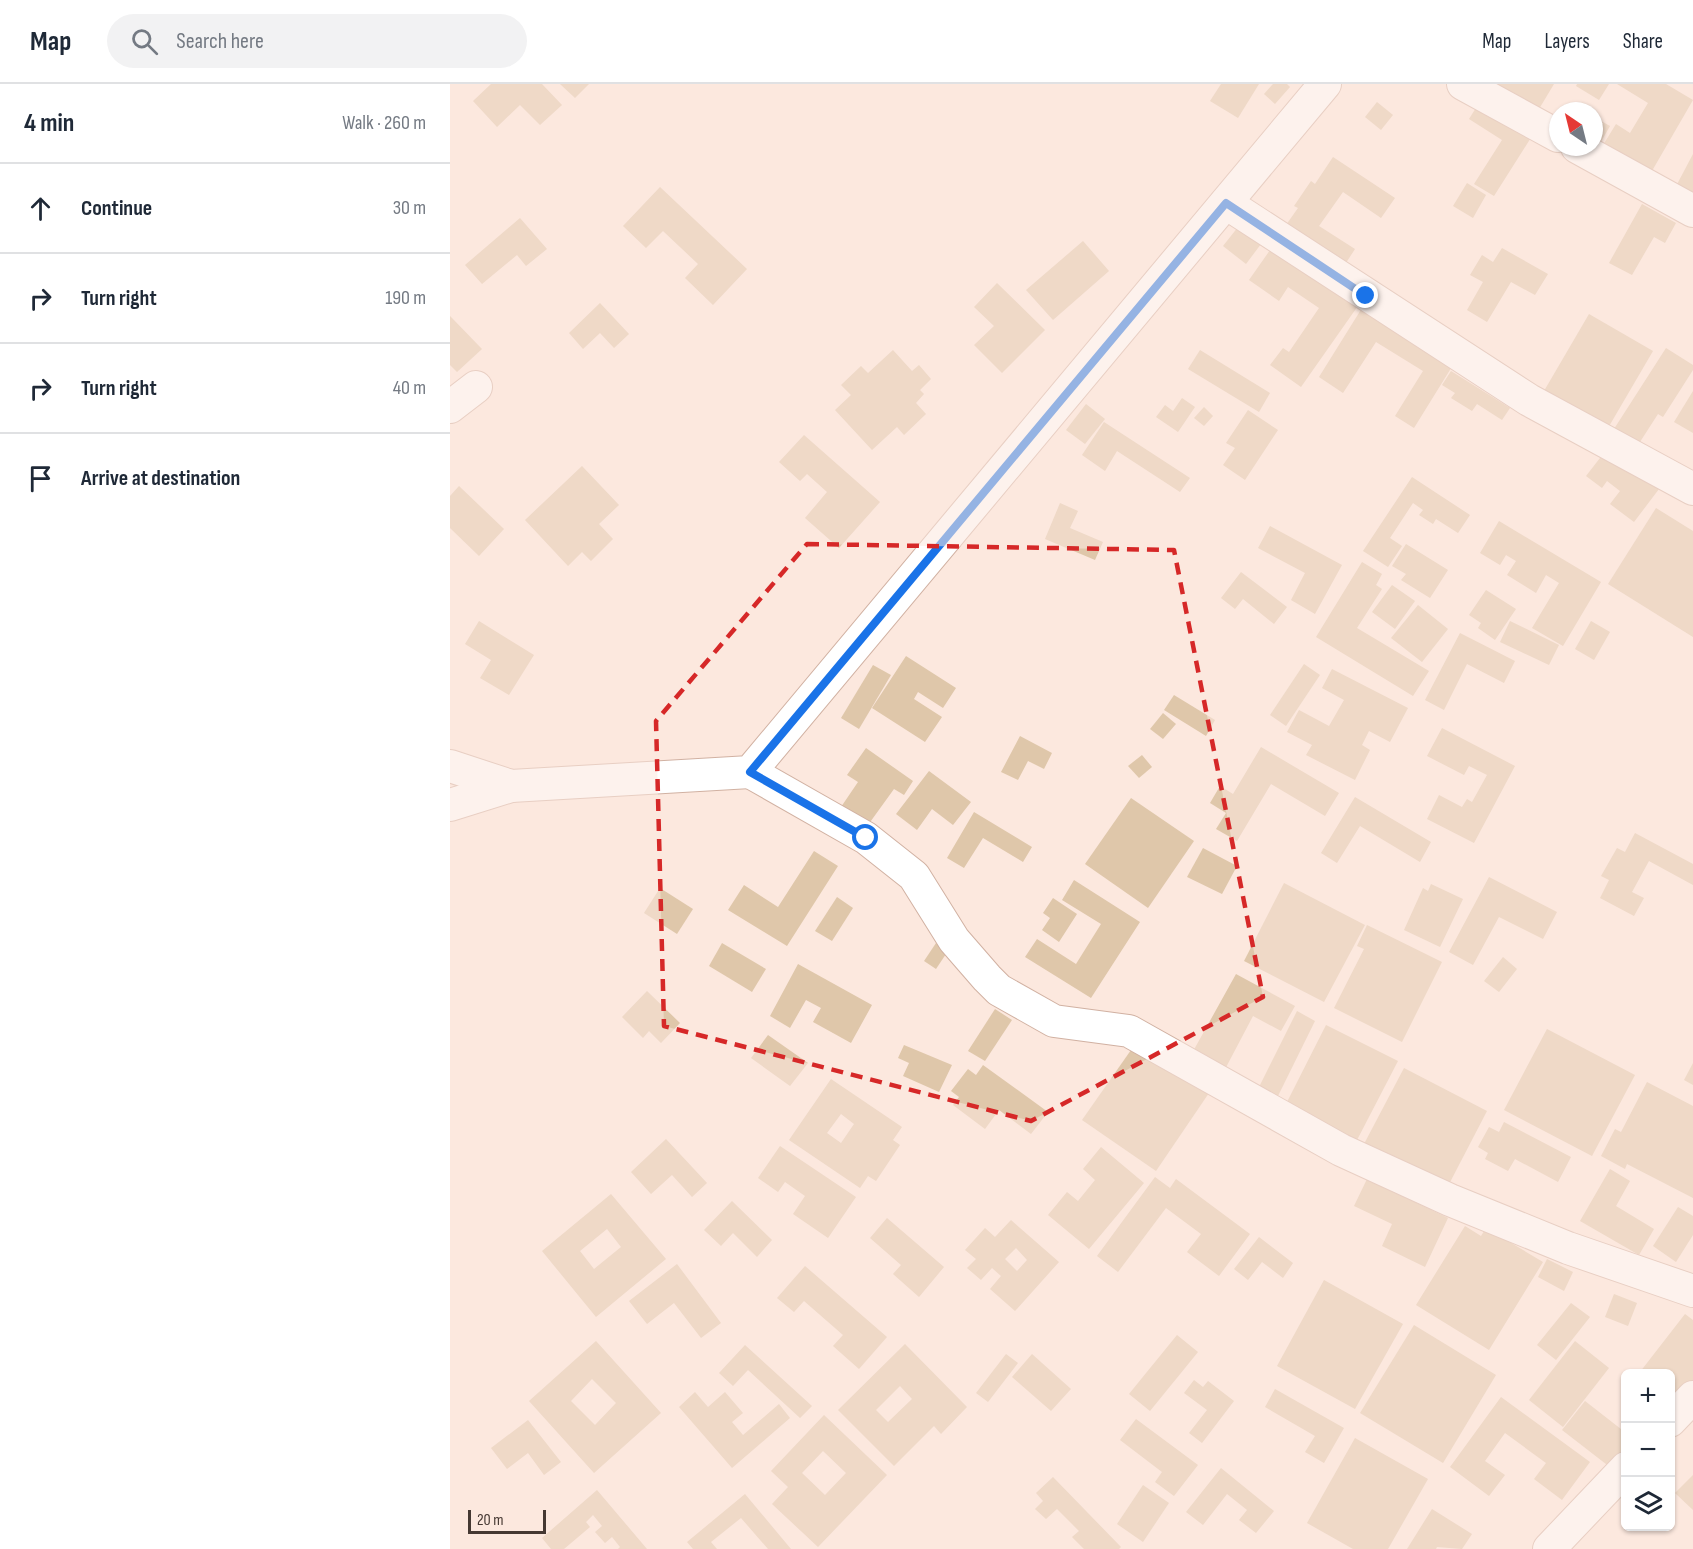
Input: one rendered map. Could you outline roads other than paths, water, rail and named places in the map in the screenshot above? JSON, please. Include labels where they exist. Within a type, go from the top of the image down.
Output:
[{"type":"street","points":[[750,772],[1325,84]]},
{"type":"street","points":[[1463,84],[1549,131]]},
{"type":"street","points":[[1593,156],[1693,211]]},
{"type":"street","points":[[1226,203],[1529,400],[1693,489]]},
{"type":"street","points":[[450,407],[476,387]]},
{"type":"street","points":[[450,766],[511,786]]},
{"type":"street","points":[[450,804],[511,786],[750,772],[866,838],[914,876],[954,940],[987,978],[999,990],[1054,1021],[1129,1031],[1249,1100],[1361,1160],[1450,1200],[1568,1248],[1693,1291]]},
{"type":"street","points":[[1675,1417],[1693,1397]]},
{"type":"street","points":[[1549,1549],[1621,1473]]}]
